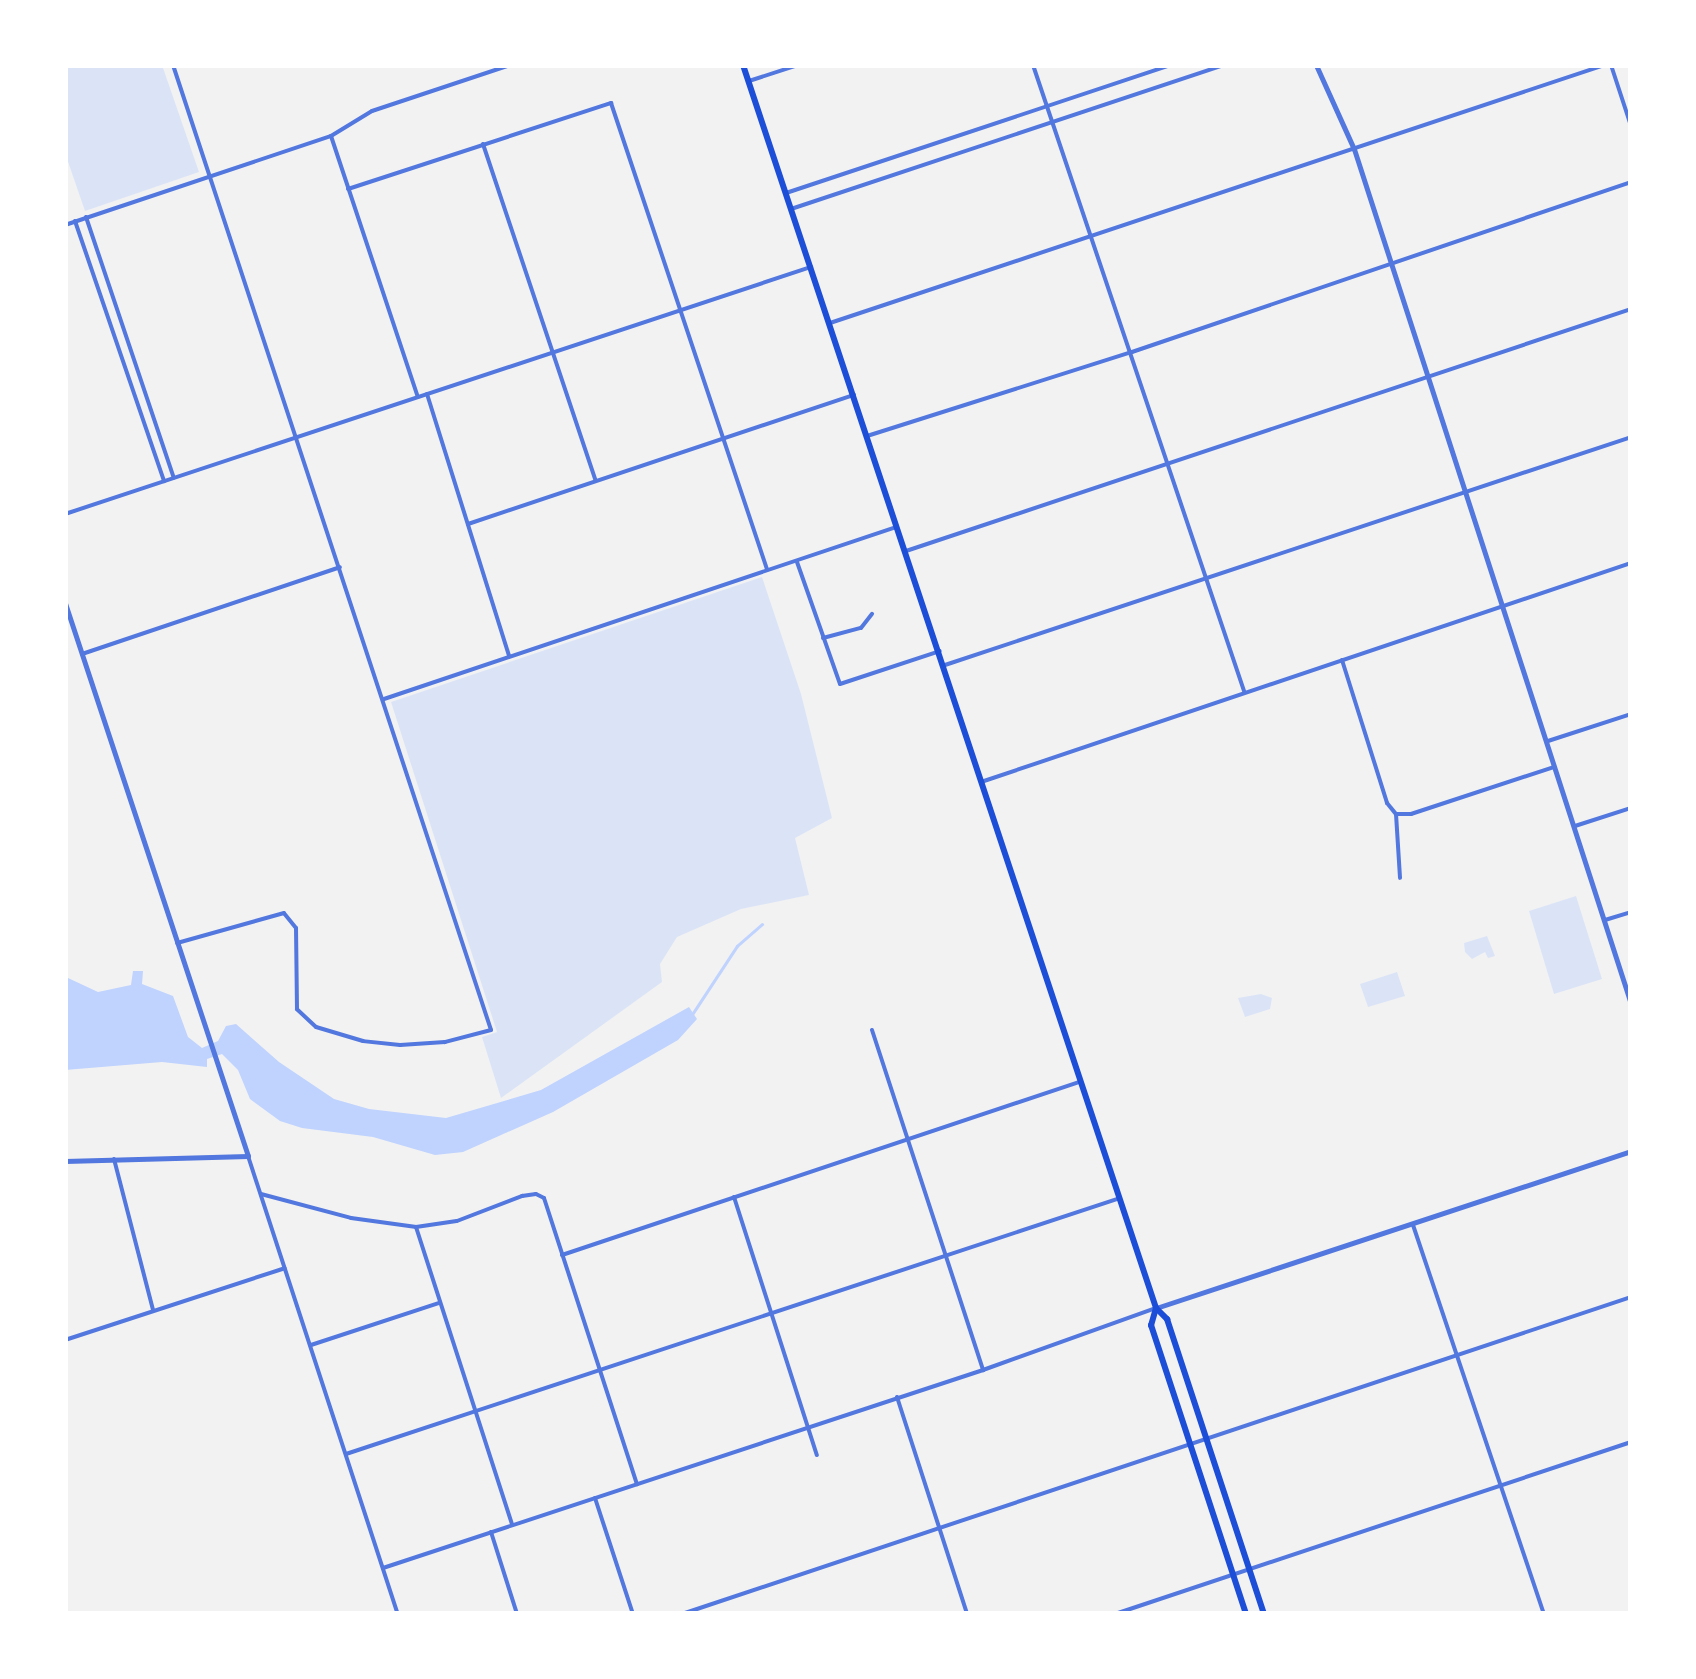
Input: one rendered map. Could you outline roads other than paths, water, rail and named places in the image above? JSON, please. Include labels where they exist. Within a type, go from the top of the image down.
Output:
[{"type":"main road","points":[[743,65],[1156,1308],[1167,1320],[1264,1614]]},
{"type":"main road","points":[[1156,1308],[1151,1325],[1246,1614]]},
{"type":"street","points":[[174,65],[490,1030],[444,1042],[400,1045],[363,1042],[316,1027],[297,1009],[296,928],[284,913],[177,944]]},
{"type":"street","points":[[65,225],[331,136],[372,111],[510,65]]},
{"type":"street","points":[[749,81],[798,65]]},
{"type":"street","points":[[1034,65],[1244,693]]},
{"type":"street","points":[[786,193],[1170,65]]},
{"type":"street","points":[[792,209],[1223,65]]},
{"type":"street","points":[[1316,65],[1354,149],[1393,264],[1631,1004]]},
{"type":"street","points":[[830,324],[1608,65],[1631,126]]},
{"type":"street","points":[[348,189],[611,103],[767,570]]},
{"type":"street","points":[[331,136],[418,397]]},
{"type":"street","points":[[483,144],[596,482]]},
{"type":"street","points":[[867,436],[1132,352],[1631,182]]},
{"type":"street","points":[[86,217],[174,478]]},
{"type":"street","points":[[75,221],[164,482]]},
{"type":"street","points":[[65,514],[811,268]]},
{"type":"street","points":[[906,551],[1631,309]]},
{"type":"street","points":[[427,394],[510,657]]},
{"type":"street","points":[[468,524],[854,395]]},
{"type":"street","points":[[945,666],[1631,436]]},
{"type":"street","points":[[384,699],[898,527]]},
{"type":"street","points":[[796,561],[837,682],[843,684],[940,651]]},
{"type":"street","points":[[984,781],[1631,563]]},
{"type":"street","points":[[82,654],[340,567]]},
{"type":"street","points":[[65,603],[398,1614]]},
{"type":"street","points":[[822,638],[861,628],[872,614]]},
{"type":"street","points":[[1342,660],[1387,803],[1396,814],[1400,878]]},
{"type":"street","points":[[1548,741],[1631,714]]},
{"type":"street","points":[[1396,814],[1411,814],[1556,766]]},
{"type":"street","points":[[1575,826],[1631,808]]},
{"type":"street","points":[[1604,920],[1631,912]]},
{"type":"street","points":[[872,1030],[983,1370]]},
{"type":"street","points":[[562,1254],[1082,1081]]},
{"type":"street","points":[[384,1568],[1631,1151]]},
{"type":"street","points":[[65,1161],[248,1156]]},
{"type":"street","points":[[114,1160],[153,1311]]},
{"type":"street","points":[[261,1194],[350,1218],[416,1227],[457,1222],[522,1196],[540,1195],[547,1205],[637,1484]]},
{"type":"street","points":[[734,1198],[818,1455]]},
{"type":"street","points":[[346,1454],[1120,1198]]},
{"type":"street","points":[[1413,1223],[1544,1614]]},
{"type":"street","points":[[416,1227],[512,1526]]},
{"type":"street","points":[[65,1340],[285,1268]]},
{"type":"street","points":[[682,1614],[1631,1298]]},
{"type":"street","points":[[311,1346],[439,1303]]},
{"type":"street","points":[[897,1397],[967,1614]]},
{"type":"street","points":[[1115,1614],[1631,1442]]},
{"type":"street","points":[[595,1498],[633,1614]]},
{"type":"street","points":[[492,1532],[518,1614]]},
{"type":"water","points":[[133,971],[143,971],[142,984],[173,996],[188,1037],[202,1048],[218,1041],[226,1026],[236,1024],[279,1062],[334,1099],[369,1109],[446,1118],[541,1090],[689,1007],[697,1019],[678,1040],[553,1112],[463,1152],[435,1155],[373,1137],[302,1128],[280,1121],[250,1099],[238,1070],[222,1054],[207,1059],[207,1067],[162,1062],[65,1070],[68,978],[98,992],[131,985]]},
{"type":"waterway","points":[[693,1013],[737,946],[762,924]]}]
